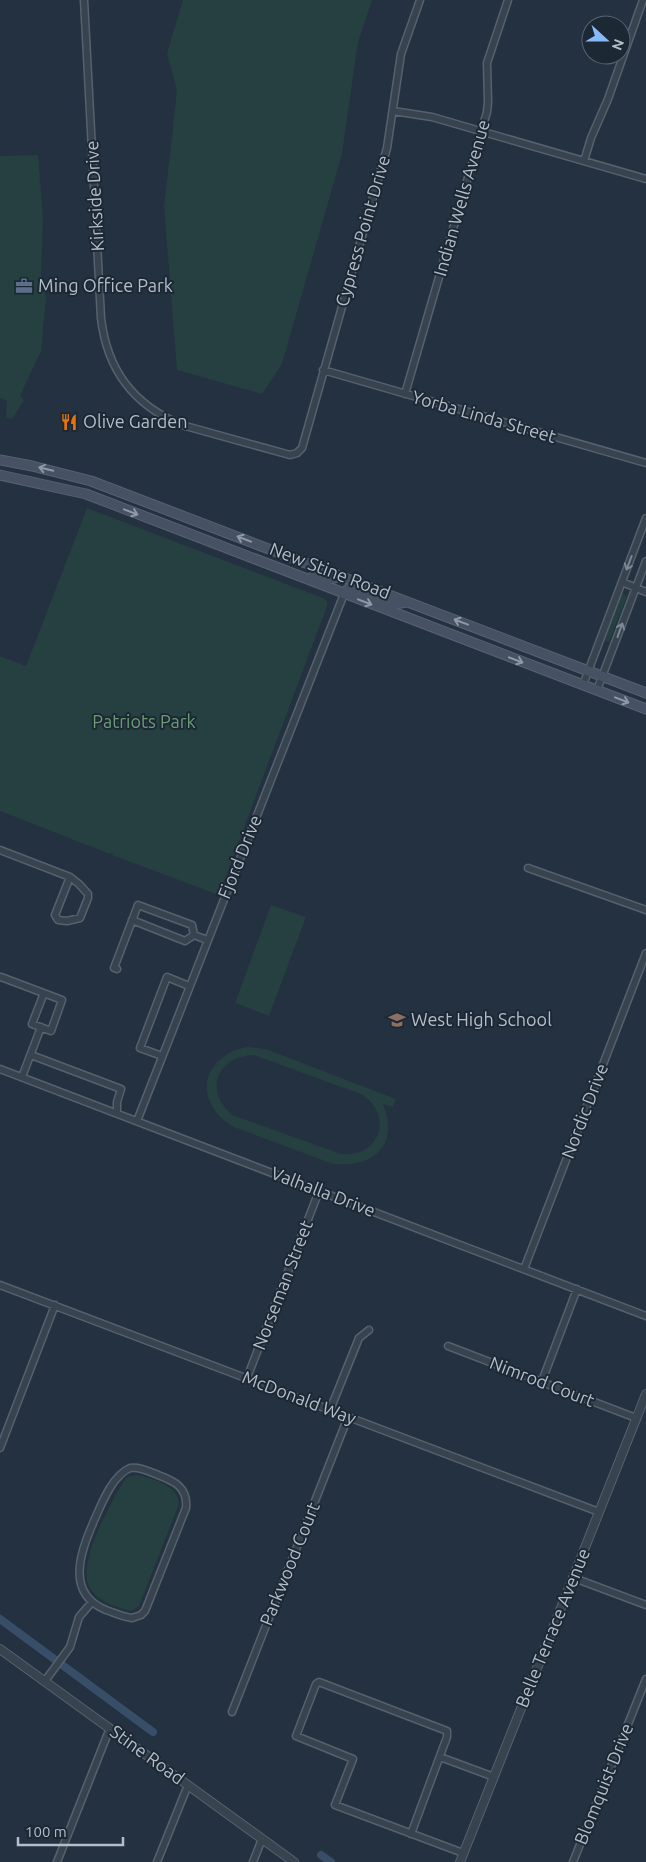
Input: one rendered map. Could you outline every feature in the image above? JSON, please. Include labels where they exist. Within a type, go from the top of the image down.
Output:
[{"type":"main road","name":"New Stine Road","points":[[0,460],[91,481],[646,693]]},
{"type":"main road","name":"New Stine Road","points":[[0,475],[86,494],[646,709]]},
{"type":"main road","points":[[296,575],[307,573],[321,579],[330,580],[340,576]]},
{"type":"main road","points":[[344,594],[348,589],[353,588],[395,604],[407,602]]},
{"type":"street","name":"Kirkside Drive","points":[[84,0],[101,318],[110,358],[125,384],[135,395],[152,410],[168,420],[290,455]]},
{"type":"street","name":"Cypress Point Drive","points":[[290,455],[297,453],[302,448],[387,148],[401,54],[420,0]]},
{"type":"street","name":"Indian Wells Avenue","points":[[405,394],[481,131],[488,102],[486,63],[508,0]]},
{"type":"street","points":[[584,161],[643,0]]},
{"type":"street","points":[[393,111],[432,117],[646,179]]},
{"type":"street","name":"Yorba Linda Street","points":[[323,370],[646,463]]},
{"type":"street","points":[[583,685],[646,518]]},
{"type":"street","points":[[597,690],[604,676],[646,561]]},
{"type":"street","points":[[622,582],[646,592]]},
{"type":"street","name":"Fjord Drive","points":[[137,1121],[344,594]]},
{"type":"street","points":[[0,850],[70,877],[86,890],[88,898],[80,918],[67,921],[58,920],[55,915],[70,877]]},
{"type":"street","points":[[528,868],[646,910]]},
{"type":"street","points":[[117,969],[114,968],[138,904],[192,925],[194,935]]},
{"type":"street","points":[[132,920],[186,941],[194,935]]},
{"type":"street","points":[[194,935],[207,940]]},
{"type":"street","name":"Nordic Drive","points":[[524,1269],[646,953]]},
{"type":"street","points":[[1,977],[44,993],[62,1000],[51,1031],[32,1024],[44,993]]},
{"type":"street","points":[[162,1056],[140,1048],[167,978],[190,986]]},
{"type":"street","points":[[22,1077],[41,1027]]},
{"type":"street","points":[[31,1055],[121,1090],[117,1102],[117,1113]]},
{"type":"street","name":"Valhalla Drive","points":[[0,1069],[646,1316]]},
{"type":"street","name":"Norseman Street","points":[[248,1378],[319,1191]]},
{"type":"street","name":"McDonald Way","points":[[0,1285],[599,1512]]},
{"type":"street","points":[[542,1381],[577,1289]]},
{"type":"street","points":[[0,1448],[55,1305]]},
{"type":"street","points":[[330,1410],[359,1338],[369,1330]]},
{"type":"street","name":"Nimrod Court","points":[[448,1346],[636,1418]]},
{"type":"street","name":"Belle Terrace Avenue","points":[[462,1860],[646,1394]]},
{"type":"street","name":"Parkwood Court","points":[[232,1712],[348,1417]]},
{"type":"street","points":[[130,1468],[137,1468],[179,1484],[185,1495],[186,1508],[145,1611],[137,1617],[126,1618],[92,1602],[86,1596],[80,1582],[80,1565],[85,1544],[100,1507],[120,1474],[130,1468]]},
{"type":"street","points":[[574,1578],[646,1605]]},
{"type":"street","points":[[45,1681],[73,1640],[79,1617],[92,1602]]},
{"type":"street","name":"Stine Road","points":[[0,1649],[294,1862]]},
{"type":"street","name":"Blomquist Drive","points":[[573,1862],[646,1679]]},
{"type":"street","points":[[411,1834],[447,1737],[447,1731],[319,1682],[315,1686],[296,1736],[353,1759],[335,1806],[411,1834],[462,1860]]},
{"type":"street","points":[[57,1862],[110,1728]]},
{"type":"street","points":[[440,1757],[494,1777]]},
{"type":"street","points":[[157,1862],[188,1785]]},
{"type":"street","points":[[253,1862],[262,1839]]},
{"type":"green space","points":[[183,0],[372,0],[358,42],[342,154],[282,364],[262,394],[177,370],[164,207],[177,91],[167,53]]},
{"type":"green space","points":[[38,155],[43,218],[41,274],[46,298],[41,351],[20,396],[24,400],[12,419],[6,418],[7,401],[0,398],[0,156]]},
{"type":"green space","name":"Patriots Park","points":[[87,508],[327,601],[327,606],[220,892],[217,891],[216,894],[112,855],[113,852],[110,854],[0,811],[0,656],[26,666]]},
{"type":"green space","points":[[623,593],[627,596],[609,642],[604,640]]},
{"type":"green space","points":[[271,905],[306,917],[269,1016],[235,1003]]},
{"type":"green space","points":[[249,1047],[266,1049],[396,1099],[393,1107],[383,1104],[388,1132],[385,1142],[379,1151],[371,1158],[360,1162],[333,1164],[234,1127],[222,1119],[209,1101],[208,1079],[218,1061],[237,1049]],"holes":[[[254,1055],[363,1095],[373,1104],[378,1114],[380,1124],[378,1134],[373,1143],[365,1150],[354,1154],[341,1154],[232,1115],[223,1105],[218,1095],[217,1086],[218,1076],[223,1068],[241,1057]]]},
{"type":"green space","points":[[136,1475],[156,1480],[169,1487],[178,1497],[179,1504],[139,1606],[132,1611],[119,1608],[95,1595],[88,1584],[86,1573],[92,1546],[118,1490],[127,1477]]},
{"type":"waterway","points":[[0,1619],[153,1732]]},
{"type":"waterway","points":[[321,1855],[331,1862]]},
{"type":"place","name":"Ming Office Park","points":[[24,286]]},
{"type":"place","name":"Olive Garden","points":[[69,422]]},
{"type":"place","name":"West High School","points":[[397,1020]]}]
